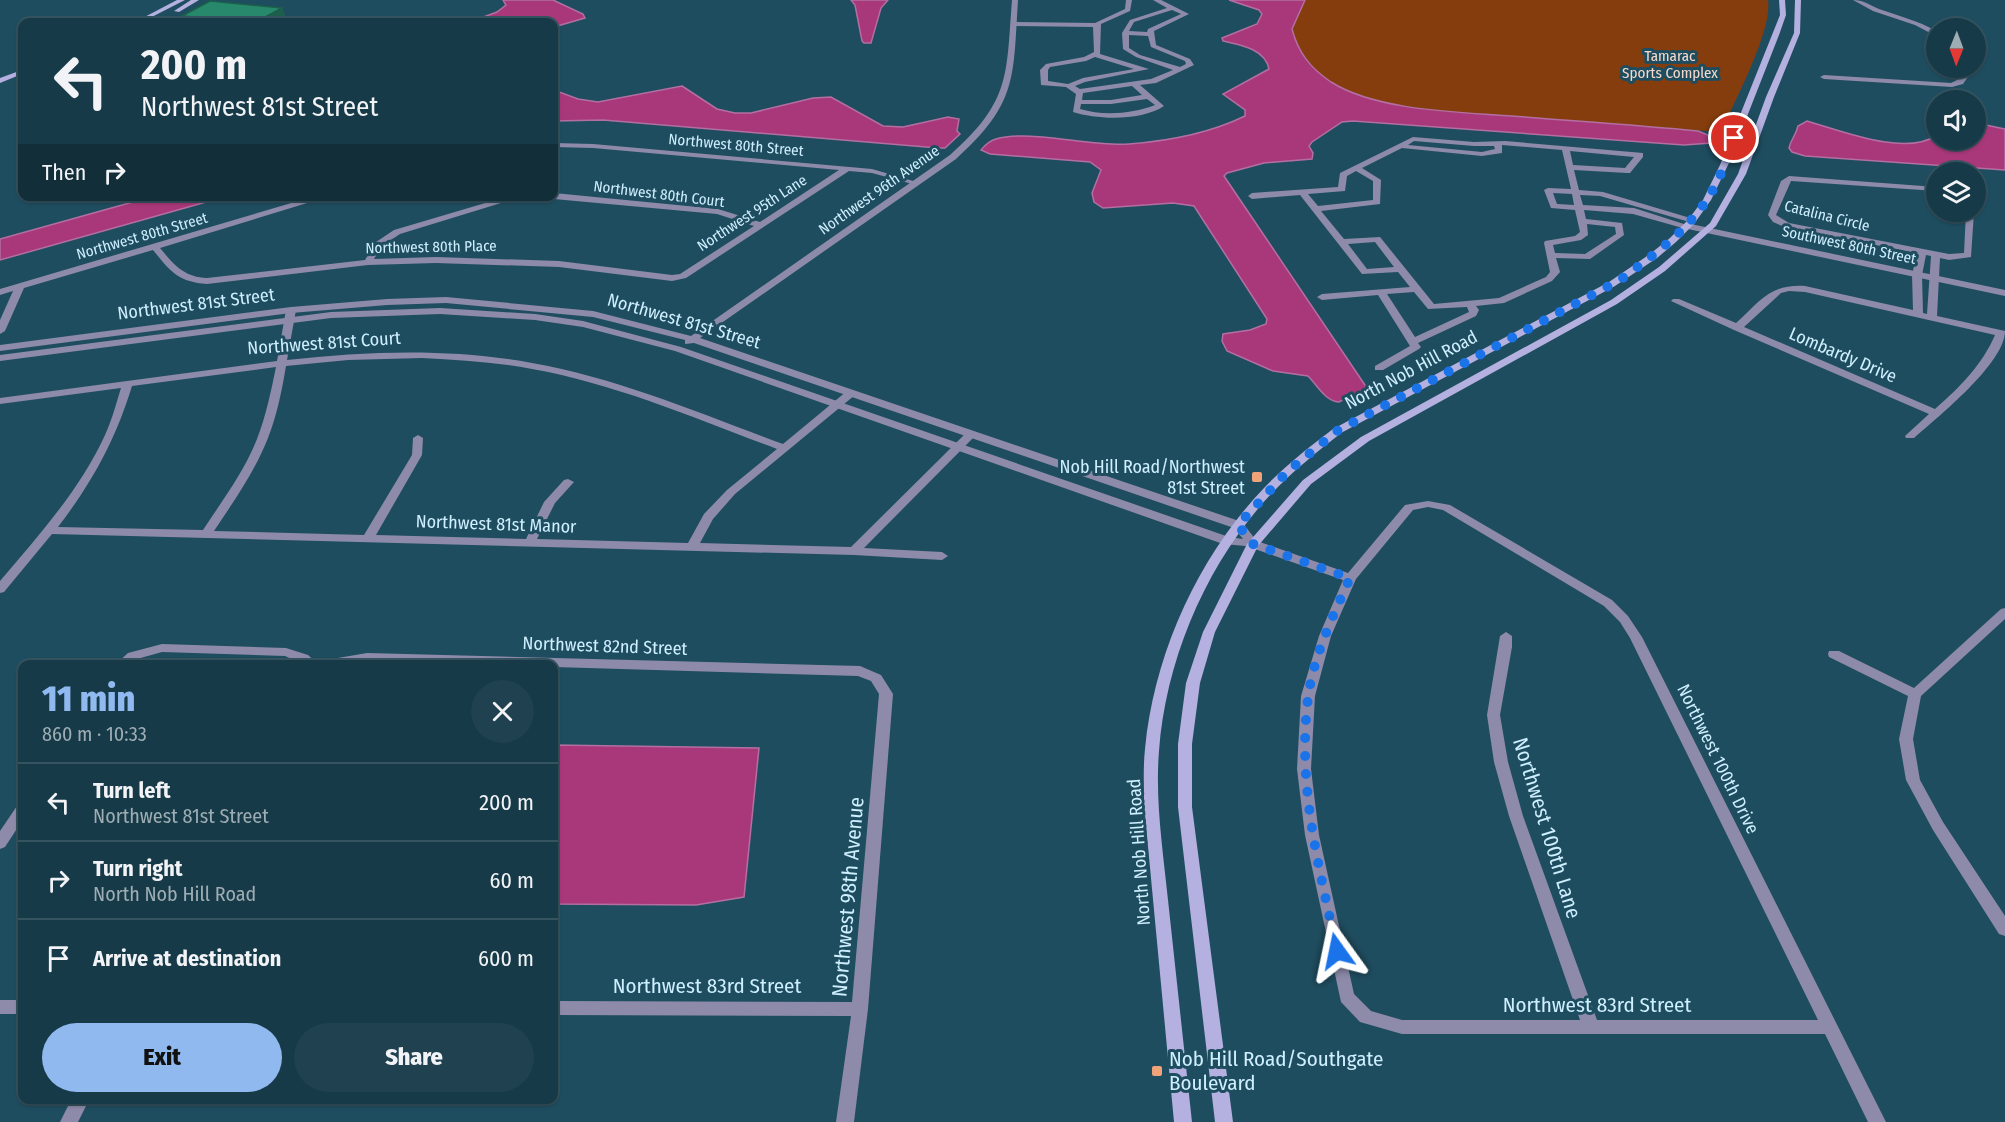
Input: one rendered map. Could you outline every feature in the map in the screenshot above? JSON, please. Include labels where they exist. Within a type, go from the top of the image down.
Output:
[{"type":"main road","points":[[146,18],[182,0]]},
{"type":"main road","points":[[162,18],[196,0]]},
{"type":"main road","name":"North Nob Hill Road","points":[[1183,1122],[1151,804],[1153,741],[1160,699],[1183,624],[1227,541],[1238,525],[1287,472],[1337,431],[1620,280],[1689,223],[1717,182],[1776,35],[1783,15],[1782,0]]},
{"type":"main road","name":"North Nob Hill Road","points":[[1224,1122],[1185,807],[1185,744],[1193,683],[1209,632],[1253,544],[1307,482],[1365,439],[1614,302],[1662,269],[1710,227],[1743,174],[1770,97],[1797,33],[1798,0]]},
{"type":"main road","points":[[0,81],[18,74]]},
{"type":"main road","points":[[0,87],[18,80]]},
{"type":"street","name":"Northwest 96th Avenue","points":[[678,349],[953,157],[972,139],[999,105],[1007,80],[1015,0]]},
{"type":"street","points":[[1129,0],[1128,10],[1105,19],[1097,28],[1098,52],[1095,55],[1086,59],[1048,65],[1044,70],[1044,83],[1069,86],[1078,92],[1135,85],[1164,76],[1190,64],[1153,46],[1151,33],[1153,28],[1185,17],[1184,12],[1156,0]]},
{"type":"street","points":[[1856,0],[1870,8],[1926,28]]},
{"type":"street","points":[[1172,8],[1132,21],[1125,29],[1126,49],[1179,69]]},
{"type":"street","points":[[1012,27],[1097,28]]},
{"type":"street","points":[[1125,33],[1151,33]]},
{"type":"street","points":[[1095,55],[1125,62],[1164,76]]},
{"type":"street","points":[[1099,66],[1125,62]]},
{"type":"street","points":[[1069,86],[1083,80],[1144,69]]},
{"type":"street","points":[[1824,76],[1952,85],[1960,82],[1963,78]]},
{"type":"street","points":[[1078,92],[1080,94],[1076,110],[1087,115],[1115,116],[1160,106],[1135,85]]},
{"type":"street","points":[[1078,102],[1111,102],[1149,96]]},
{"type":"street","points":[[1252,196],[1342,189],[1343,175],[1413,139],[1640,154],[1627,171],[1569,167]]},
{"type":"street","name":"Northwest 80th Street","points":[[558,145],[593,146],[872,171],[916,183]]},
{"type":"street","points":[[1340,242],[1377,239],[1431,307],[1501,301],[1549,279],[1555,272],[1548,243],[1578,238],[1585,232],[1565,148]]},
{"type":"street","points":[[1315,209],[1377,202],[1377,180],[1356,168]]},
{"type":"street","name":"Northwest 95th Lane","points":[[672,278],[683,276],[847,169]]},
{"type":"street","name":"Catalina Circle","points":[[1926,188],[1790,178],[1785,181],[1772,215],[1776,220],[1787,225],[1949,257],[1968,255],[1970,222]]},
{"type":"street","points":[[1548,190],[1600,194],[1689,223],[1634,211],[1554,206],[1548,190]]},
{"type":"street","points":[[1302,192],[1365,272],[1401,269]]},
{"type":"street","name":"Northwest 80th Court","points":[[558,196],[718,212],[760,225]]},
{"type":"street","name":"Northwest 80th Street","points":[[0,292],[309,201]]},
{"type":"street","points":[[368,262],[375,246],[382,239],[501,201]]},
{"type":"street","points":[[1551,255],[1587,257],[1620,235],[1618,225],[1582,221]]},
{"type":"street","name":"Southwest 80th Street","points":[[1689,223],[1918,271],[2005,285]]},
{"type":"street","name":"Northwest 80th Place","points":[[154,246],[180,277],[191,281],[368,262],[493,260],[559,264],[672,278]]},
{"type":"street","points":[[1918,313],[1918,271],[1922,253]]},
{"type":"street","points":[[1932,317],[1936,255]]},
{"type":"street","name":"Southwest 80th Street","points":[[1934,274],[2005,293]]},
{"type":"street","points":[[0,331],[20,286]]},
{"type":"street","points":[[1737,327],[1778,291],[1789,288],[1918,313],[2003,333],[1962,390],[1910,436]]},
{"type":"street","points":[[1323,297],[1417,289]]},
{"type":"street","points":[[1379,368],[1416,347],[1381,292]]},
{"type":"street","points":[[1918,297],[1933,300]]},
{"type":"street","name":"Northwest 81st Street","points":[[0,358],[387,302],[446,300],[593,314],[693,339],[1238,525]]},
{"type":"street","name":"Lombardy Drive","points":[[1676,301],[1936,413]]},
{"type":"street","points":[[1414,341],[1473,314],[1470,303]]},
{"type":"street","name":"Northwest 81st Street","points":[[0,348],[290,315],[487,312],[583,324],[678,349],[1227,541],[1253,544],[1350,578]]},
{"type":"street","points":[[206,534],[246,475],[263,437],[290,315]]},
{"type":"street","name":"Northwest 81st Court","points":[[0,401],[280,362],[399,354],[497,360],[546,368],[600,382],[783,448]]},
{"type":"street","points":[[0,589],[49,530],[92,470],[110,438],[128,383]]},
{"type":"street","points":[[692,547],[708,517],[731,492],[851,393]]},
{"type":"street","points":[[854,551],[971,434]]},
{"type":"street","points":[[368,538],[417,455],[418,438]]},
{"type":"street","points":[[530,544],[550,502],[568,482]]},
{"type":"street","name":"Northwest 100th Drive","points":[[1350,578],[1409,507],[1428,504],[1446,507],[1608,603],[1624,619],[1636,637],[1877,1122]]},
{"type":"street","points":[[1238,525],[1253,544]]},
{"type":"street","name":"Northwest 81st Manor","points":[[49,530],[854,551],[942,556]]},
{"type":"street","name":"Northwest 83rd Street","points":[[1350,578],[1325,636],[1308,696],[1304,769],[1312,835],[1347,997],[1366,1017],[1402,1028],[1829,1027]]},
{"type":"street","points":[[2005,612],[1915,694],[1906,739],[1913,780],[1938,826],[2005,929]]},
{"type":"street","name":"Northwest 100th Lane","points":[[1506,636],[1506,657],[1498,683],[1494,723],[1500,763],[1521,830],[1591,1028]]},
{"type":"street","points":[[128,660],[162,648],[286,652],[306,660]]},
{"type":"street","points":[[1834,654],[1915,694]]},
{"type":"street","name":"Northwest 82nd Street","points":[[344,660],[367,657],[462,660]]},
{"type":"street","name":"Northwest 82nd Street","points":[[558,663],[860,671],[876,678]]},
{"type":"street","name":"Northwest 98th Avenue","points":[[845,1122],[860,1009],[886,694],[876,678]]},
{"type":"street","points":[[0,843],[18,816]]},
{"type":"street","points":[[0,1007],[18,1007]]},
{"type":"street","name":"Northwest 83rd Street","points":[[558,1008],[860,1009]]},
{"type":"street","points":[[69,1122],[78,1104]]},
{"type":"green space","name":"Tamarac Sports Complex","points":[[1305,0],[1768,0],[1768,13],[1759,47],[1721,132],[1433,111],[1384,103],[1349,93],[1310,71],[1290,44],[1289,17]]},
{"type":"shaded area","points":[[503,0],[553,0],[583,14],[585,18],[558,26],[558,18],[481,18],[497,12],[506,5]]},
{"type":"shaded area","points":[[851,0],[888,0],[881,8],[871,43],[862,41],[855,5]]},
{"type":"shaded area","points":[[1229,0],[1305,0],[1292,29],[1306,59],[1331,82],[1371,99],[1444,111],[1698,131],[1708,135],[1711,143],[1684,145],[1353,121],[1342,122],[1312,142],[1309,146],[1313,153],[1312,159],[1264,163],[1227,173],[1224,176],[1367,388],[1339,402],[1334,401],[1325,396],[1308,376],[1273,371],[1227,351],[1222,341],[1223,334],[1250,330],[1266,324],[1267,319],[1194,206],[1173,203],[1103,208],[1094,202],[1092,193],[1101,170],[1090,162],[990,154],[981,150],[991,141],[1010,136],[1114,144],[1159,141],[1203,132],[1245,116],[1245,110],[1223,94],[1269,69],[1267,62],[1257,52],[1223,41],[1222,38],[1257,24],[1262,14],[1259,10]]},
{"type":"shaded area","points":[[682,86],[717,109],[735,113],[751,113],[813,98],[831,97],[883,126],[903,127],[948,117],[959,119],[957,131],[960,134],[945,148],[938,148],[603,120],[558,121],[558,92],[578,99],[598,102]]},
{"type":"shaded area","points":[[1807,121],[1890,143],[1907,144],[1926,141],[1926,150],[1986,150],[1986,125],[2005,129],[2005,170],[1986,169],[1986,162],[1926,162],[1926,164],[1805,156],[1792,152],[1789,148],[1798,126]]},
{"type":"shaded area","points":[[136,201],[210,201],[0,260],[0,239]]},
{"type":"shaded area","points":[[558,745],[759,748],[744,897],[696,905],[558,904]]},
{"type":"building","points":[[210,1],[282,8],[263,18],[182,16]]},
{"type":"place","name":"Nob Hill Road/Northwest 81st Street","points":[[1257,477]]},
{"type":"place","name":"Nob Hill Road/Southgate Boulevard","points":[[1157,1071]]},
{"type":"route","points":[[1337,951],[1312,835],[1304,769],[1308,696],[1325,636],[1350,578],[1253,544],[1238,525],[1287,472],[1337,431],[1620,280],[1658,251],[1693,220],[1701,209],[1717,182],[1734,138]]}]
